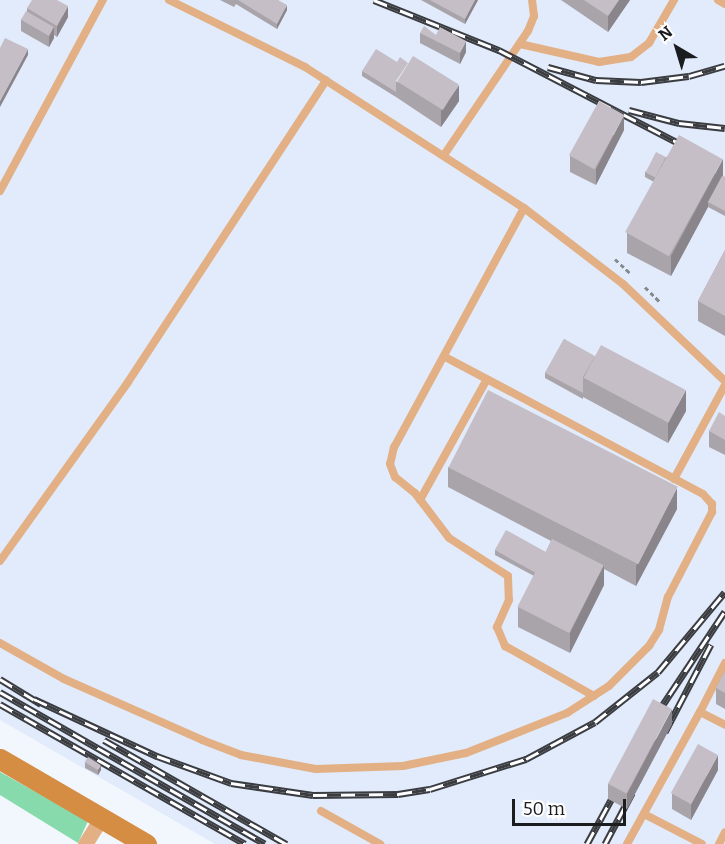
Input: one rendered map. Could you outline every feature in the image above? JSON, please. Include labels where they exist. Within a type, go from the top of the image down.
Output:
[{"type":"street","points":[[0,759],[146,844]]},
{"type":"street","points":[[85,844],[101,818]]},
{"type":"lane","points":[[0,191],[103,0]]},
{"type":"lane","points":[[168,0],[326,80],[524,207],[623,284],[725,383],[674,478]]},
{"type":"lane","points":[[444,154],[520,44],[534,16],[532,0]]},
{"type":"lane","points":[[520,44],[599,62],[631,57],[649,43],[674,0]]},
{"type":"lane","points":[[718,0],[725,4]]},
{"type":"lane","points":[[0,561],[128,382],[326,80]]},
{"type":"lane","points":[[524,207],[390,456],[395,477],[420,500],[449,538],[508,576],[509,600],[498,627],[505,646],[594,696]]},
{"type":"lane","points":[[0,643],[64,679],[202,740],[241,755],[316,769],[403,766],[466,753],[567,712],[594,696],[609,686],[650,646],[668,597],[712,512],[712,504],[703,494],[674,478],[445,357]]},
{"type":"lane","points":[[420,500],[487,380]]},
{"type":"lane","points":[[627,844],[725,663]]},
{"type":"lane","points":[[700,712],[725,725]]},
{"type":"lane","points":[[321,811],[380,844]]},
{"type":"lane","points":[[644,814],[702,844]]},
{"type":"lane","points":[[719,844],[725,832]]},
{"type":"shaded area","points":[[0,0],[725,0],[725,844],[215,844],[0,720]]},
{"type":"green space","points":[[0,772],[88,821],[78,843],[0,795]]},
{"type":"building","points":[[32,0],[57,0],[68,6],[57,26],[27,8]]},
{"type":"building","points":[[238,0],[278,0],[287,5],[277,24]]},
{"type":"building","points":[[430,0],[475,0],[465,19]]},
{"type":"building","points":[[584,0],[619,0],[608,16]]},
{"type":"building","points":[[26,11],[54,27],[49,36],[21,20]]},
{"type":"building","points":[[424,26],[436,35],[440,27],[466,41],[460,53],[420,33]]},
{"type":"building","points":[[5,38],[28,49],[0,101],[0,48]]},
{"type":"building","points":[[376,49],[397,62],[400,57],[408,63],[396,81],[396,92],[362,71]]},
{"type":"building","points":[[413,56],[459,85],[443,110],[397,81]]},
{"type":"building","points":[[599,101],[624,115],[594,169],[569,155]]},
{"type":"building","points":[[679,135],[723,159],[669,256],[625,232]]},
{"type":"building","points":[[656,152],[666,157],[655,177],[646,172]]},
{"type":"building","points":[[722,176],[725,177],[725,211],[708,202]]},
{"type":"building","points":[[725,250],[725,316],[698,301]]},
{"type":"building","points":[[564,339],[595,356],[583,377],[583,393],[545,373]]},
{"type":"building","points":[[601,345],[686,390],[668,423],[584,378]]},
{"type":"building","points":[[488,390],[678,487],[638,564],[449,468]]},
{"type":"building","points":[[719,412],[725,416],[725,440],[709,431]]},
{"type":"building","points":[[506,530],[546,552],[535,572],[495,550]]},
{"type":"building","points":[[552,539],[604,565],[569,633],[517,607]]},
{"type":"building","points":[[725,671],[725,693],[716,688]]},
{"type":"building","points":[[653,699],[672,709],[626,794],[608,784]]},
{"type":"building","points":[[698,744],[718,755],[691,804],[671,793]]},
{"type":"building","points":[[88,757],[101,765],[98,770],[85,762]]},
{"type":"railway","points":[[374,0],[499,50],[690,149]]},
{"type":"railway","points":[[548,67],[596,80],[641,82],[689,76],[725,66]]},
{"type":"railway","points":[[629,110],[679,123],[725,128]]},
{"type":"railway","points":[[34,699],[157,756],[231,783],[313,795],[398,794],[430,789],[526,759],[595,722],[658,672],[725,592]]},
{"type":"railway","points":[[654,718],[725,611]]},
{"type":"railway","points":[[665,732],[711,644]]},
{"type":"railway","points":[[0,679],[41,704]]},
{"type":"railway","points":[[0,692],[265,844]]},
{"type":"railway","points":[[0,704],[245,844]]},
{"type":"railway","points":[[104,740],[286,844]]},
{"type":"railway","points":[[587,844],[618,787]]},
{"type":"railway","points":[[605,844],[632,793]]}]
